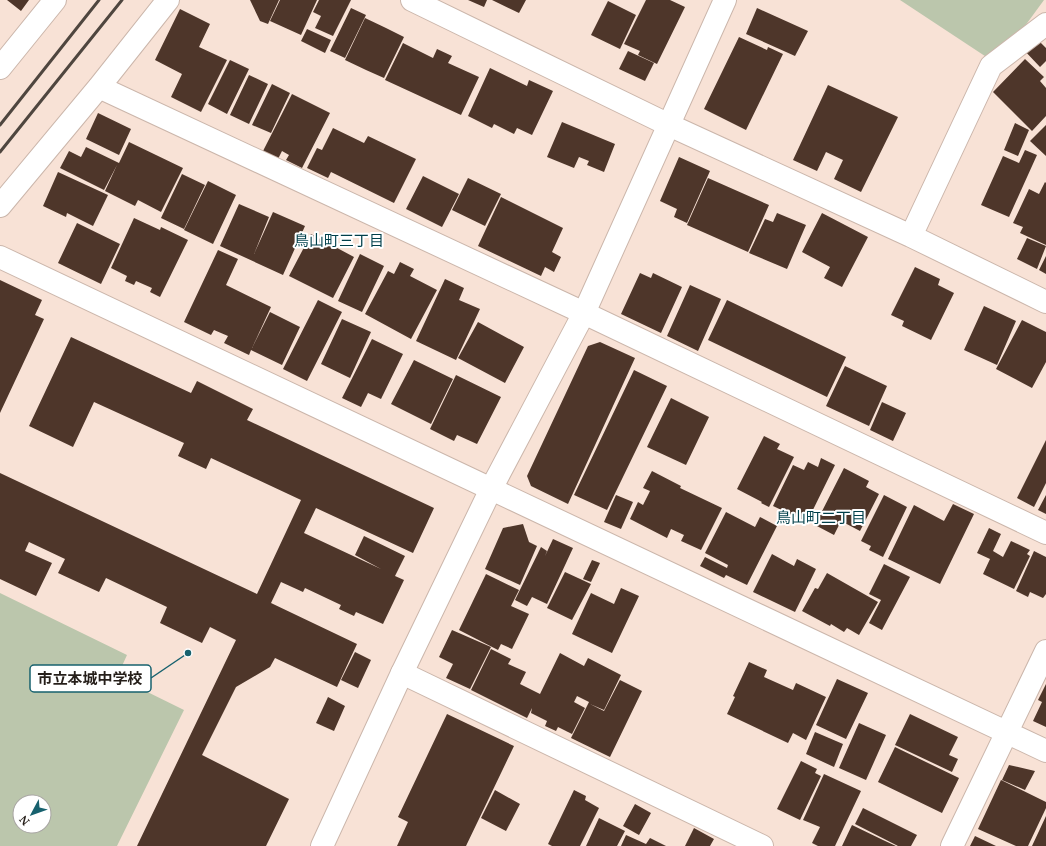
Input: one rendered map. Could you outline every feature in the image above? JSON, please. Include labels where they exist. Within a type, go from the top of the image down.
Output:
[{"type":"street","points":[[0,68],[54,0]]},
{"type":"street","points":[[0,206],[99,87],[168,0]]},
{"type":"street","points":[[412,0],[669,125],[911,236],[1046,302]]},
{"type":"street","points":[[322,846],[402,673],[491,489],[584,313],[725,0]]},
{"type":"street","points":[[911,236],[991,66],[1046,24]]},
{"type":"street","points":[[99,87],[584,313],[1046,533]]},
{"type":"street","points":[[0,258],[1046,751]]},
{"type":"street","points":[[952,846],[1046,651]]},
{"type":"street","points":[[402,673],[762,846]]},
{"type":"green space","points":[[900,0],[1044,0],[997,64]]},
{"type":"green space","points":[[0,593],[127,655],[117,677],[184,710],[117,846],[0,846]]},
{"type":"building","points":[[7,0],[29,0],[21,11]]},
{"type":"building","points":[[250,0],[279,0],[268,24],[260,21]]},
{"type":"building","points":[[280,0],[317,0],[301,35],[270,21]]},
{"type":"building","points":[[319,0],[351,0],[333,36],[315,28],[321,16],[313,12]]},
{"type":"building","points":[[468,0],[487,0],[484,7]]},
{"type":"building","points":[[492,0],[526,0],[519,13]]},
{"type":"building","points":[[646,0],[670,0],[685,7],[657,64],[638,55],[640,51],[624,44]]},
{"type":"building","points":[[608,1],[636,15],[620,49],[591,35]]},
{"type":"building","points":[[351,8],[366,15],[345,58],[330,51]]},
{"type":"building","points":[[757,8],[808,31],[795,56],[746,34]]},
{"type":"building","points":[[180,9],[210,24],[199,47],[227,60],[201,112],[171,97],[182,74],[155,60]]},
{"type":"building","points":[[365,18],[386,28],[366,70],[345,60]]},
{"type":"building","points":[[386,28],[404,37],[384,78],[366,70]]},
{"type":"building","points":[[307,29],[331,40],[325,53],[301,41]]},
{"type":"building","points":[[739,37],[767,50],[768,47],[783,54],[746,130],[704,109]]},
{"type":"building","points":[[1035,37],[1046,48],[1046,61],[1040,67],[1022,48]]},
{"type":"building","points":[[403,43],[433,58],[437,49],[452,56],[448,63],[479,77],[461,115],[385,80]]},
{"type":"building","points":[[628,51],[654,63],[645,81],[619,69]]},
{"type":"building","points":[[1025,59],[1044,77],[1040,81],[1046,88],[1046,116],[1032,131],[993,92]]},
{"type":"building","points":[[230,60],[249,69],[227,114],[208,104]]},
{"type":"building","points":[[490,68],[527,86],[529,80],[553,91],[532,135],[517,128],[514,134],[494,124],[492,128],[468,116]]},
{"type":"building","points":[[249,75],[268,84],[249,124],[230,115]]},
{"type":"building","points":[[272,84],[290,93],[271,133],[252,125]]},
{"type":"building","points":[[828,85],[898,117],[861,192],[834,179],[843,160],[826,152],[817,171],[793,160]]},
{"type":"building","points":[[292,94],[330,113],[302,168],[286,160],[289,155],[282,151],[278,159],[263,151]]},
{"type":"building","points":[[98,113],[131,129],[119,155],[86,139]]},
{"type":"building","points":[[562,122],[615,144],[604,172],[587,165],[589,161],[579,157],[574,168],[547,157]]},
{"type":"building","points":[[1015,123],[1029,130],[1018,156],[1004,150]]},
{"type":"building","points":[[1046,125],[1046,156],[1030,141]]},
{"type":"building","points":[[333,128],[364,143],[368,136],[416,159],[394,203],[331,172],[328,178],[307,168],[317,148],[322,150]]},
{"type":"building","points":[[129,142],[183,168],[161,212],[138,200],[135,206],[105,191],[117,165],[104,190],[60,168],[69,151],[81,157],[86,147],[119,163]]},
{"type":"building","points":[[1025,150],[1037,155],[1009,217],[981,205],[1003,156],[1019,163]]},
{"type":"building","points":[[679,157],[710,171],[687,223],[674,217],[677,209],[660,201]]},
{"type":"building","points":[[58,172],[108,195],[93,226],[67,213],[66,217],[43,206]]},
{"type":"building","points":[[182,174],[205,185],[184,229],[161,218]]},
{"type":"building","points":[[423,176],[459,194],[442,227],[406,209]]},
{"type":"building","points":[[468,178],[501,194],[485,226],[452,210]]},
{"type":"building","points":[[708,178],[769,205],[748,252],[687,225]]},
{"type":"building","points":[[208,181],[236,195],[213,244],[184,230]]},
{"type":"building","points":[[1045,182],[1046,245],[1020,233],[1023,227],[1013,223],[1029,189],[1039,194]]},
{"type":"building","points":[[501,197],[563,228],[552,252],[561,257],[554,272],[545,267],[541,276],[478,246]]},
{"type":"building","points":[[239,204],[269,217],[254,254],[273,212],[305,226],[283,275],[220,246]]},
{"type":"building","points":[[777,213],[806,225],[787,269],[749,253],[765,219],[773,222]]},
{"type":"building","points":[[822,213],[868,237],[842,287],[824,278],[830,267],[802,252]]},
{"type":"building","points":[[134,218],[160,230],[161,227],[188,240],[160,297],[150,292],[152,288],[136,281],[134,285],[125,281],[127,276],[111,268]]},
{"type":"building","points":[[77,223],[120,244],[101,284],[58,263]]},
{"type":"building","points":[[311,234],[354,257],[333,298],[289,276]]},
{"type":"building","points":[[1027,238],[1046,246],[1037,269],[1017,259]]},
{"type":"building","points":[[218,250],[238,259],[226,285],[271,307],[252,348],[270,312],[300,327],[282,365],[251,350],[249,355],[224,343],[228,336],[214,330],[211,335],[184,322]]},
{"type":"building","points":[[360,254],[384,266],[362,312],[338,301]]},
{"type":"building","points":[[1046,256],[1046,274],[1039,270]]},
{"type":"building","points":[[400,262],[414,269],[410,276],[437,290],[411,339],[365,314],[388,271],[394,274]]},
{"type":"building","points":[[915,267],[940,279],[938,285],[954,293],[931,340],[902,326],[904,321],[891,315]]},
{"type":"building","points":[[640,273],[651,278],[653,273],[682,287],[661,333],[621,314]]},
{"type":"building","points":[[445,279],[464,288],[459,300],[480,309],[456,360],[416,341]]},
{"type":"building","points":[[0,280],[42,300],[35,315],[44,319],[0,413]]},
{"type":"building","points":[[690,285],[721,299],[698,351],[667,336]]},
{"type":"building","points":[[318,300],[342,312],[307,381],[283,369]]},
{"type":"building","points":[[727,300],[846,357],[827,397],[708,340]]},
{"type":"building","points":[[984,306],[1016,321],[997,365],[964,350]]},
{"type":"building","points":[[342,319],[371,332],[350,378],[321,364]]},
{"type":"building","points":[[1022,320],[1046,332],[1046,362],[1032,388],[996,369]]},
{"type":"building","points":[[478,322],[524,347],[505,383],[458,358]]},
{"type":"building","points":[[71,337],[191,393],[197,381],[253,409],[247,420],[434,508],[413,553],[316,508],[304,533],[381,569],[355,555],[364,536],[405,556],[395,576],[404,580],[383,624],[356,612],[354,616],[339,609],[341,605],[305,588],[303,592],[281,582],[271,603],[357,644],[337,687],[275,658],[270,667],[236,687],[202,755],[289,799],[266,846],[137,846],[236,640],[210,627],[202,643],[160,623],[167,607],[106,578],[99,592],[58,573],[65,559],[29,542],[25,551],[52,563],[36,596],[0,579],[0,473],[257,594],[301,500],[211,458],[206,469],[178,456],[184,443],[94,402],[73,447],[29,426]]},
{"type":"building","points":[[372,339],[403,354],[381,399],[368,393],[361,407],[342,398]]},
{"type":"building","points":[[600,342],[635,358],[568,504],[531,486],[527,476],[588,346]]},
{"type":"building","points":[[414,360],[453,379],[431,424],[391,404]]},
{"type":"building","points":[[845,366],[887,386],[869,426],[826,406]]},
{"type":"building","points":[[634,370],[667,386],[607,510],[574,495]]},
{"type":"building","points":[[456,375],[501,397],[477,444],[457,435],[454,441],[430,429]]},
{"type":"building","points":[[671,398],[709,417],[686,465],[647,447]]},
{"type":"building","points":[[882,402],[906,413],[893,441],[870,430]]},
{"type":"building","points":[[764,436],[780,444],[777,449],[794,457],[769,507],[737,489]]},
{"type":"building","points":[[1046,440],[1046,483],[1034,507],[1017,498]]},
{"type":"building","points":[[821,458],[835,465],[807,522],[773,506],[793,465],[804,470],[808,462],[818,467]]},
{"type":"building","points":[[844,468],[869,481],[866,487],[879,494],[860,531],[841,521],[834,535],[815,525]]},
{"type":"building","points":[[652,471],[681,486],[680,488],[722,508],[701,550],[681,541],[684,535],[671,529],[667,538],[630,519],[638,502],[643,505],[650,491],[643,488]]},
{"type":"building","points":[[616,495],[633,502],[621,529],[604,522]]},
{"type":"building","points":[[884,495],[907,507],[883,557],[869,550],[871,546],[861,541]]},
{"type":"building","points":[[1046,495],[1046,514],[1038,510]]},
{"type":"building","points":[[953,504],[974,514],[940,584],[888,559],[914,505],[944,521]]},
{"type":"building","points":[[726,512],[755,527],[760,517],[777,526],[747,585],[726,575],[724,578],[700,566],[705,557],[727,568],[728,565],[705,553]]},
{"type":"building","points":[[523,524],[529,542],[537,546],[520,585],[485,569],[503,528]]},
{"type":"building","points":[[989,528],[1001,534],[993,551],[1003,557],[1011,541],[1030,550],[1027,554],[1030,556],[1014,589],[983,574],[990,559],[977,553]]},
{"type":"building","points":[[553,539],[573,548],[547,604],[532,597],[527,606],[515,600],[541,547],[547,551],[545,556]]},
{"type":"building","points":[[1034,551],[1046,557],[1046,594],[1043,598],[1030,592],[1028,597],[1016,591]]},
{"type":"building","points":[[772,554],[794,566],[797,559],[816,569],[795,612],[753,592]]},
{"type":"building","points":[[592,560],[600,563],[591,582],[583,579]]},
{"type":"building","points":[[884,564],[910,577],[882,630],[869,623],[881,600],[869,594]]},
{"type":"building","points":[[565,572],[591,584],[572,620],[547,608]]},
{"type":"building","points":[[827,573],[878,602],[859,635],[847,628],[844,632],[831,624],[830,626],[802,611],[815,588],[818,589]]},
{"type":"building","points":[[486,574],[519,590],[511,606],[529,614],[512,649],[501,644],[498,650],[459,630]]},
{"type":"building","points":[[621,588],[639,596],[612,653],[572,634],[591,593],[614,604]]},
{"type":"building","points":[[452,630],[491,647],[470,689],[446,678],[453,664],[439,657]]},
{"type":"building","points":[[491,649],[511,659],[508,664],[526,672],[520,684],[540,694],[560,653],[584,666],[588,658],[621,675],[604,710],[590,704],[604,711],[620,680],[642,691],[610,757],[571,738],[589,702],[577,696],[574,702],[585,708],[572,734],[558,727],[556,731],[545,726],[547,721],[531,713],[532,708],[527,718],[471,690]]},
{"type":"building","points":[[355,652],[371,660],[358,688],[341,680]]},
{"type":"building","points":[[749,662],[767,670],[764,677],[793,690],[796,683],[826,697],[806,740],[793,733],[788,743],[727,714],[735,697],[733,696]]},
{"type":"building","points":[[837,679],[868,693],[846,739],[816,725]]},
{"type":"building","points":[[1046,684],[1046,727],[1033,721],[1042,702],[1038,700]]},
{"type":"building","points":[[328,697],[345,706],[334,731],[316,723]]},
{"type":"building","points":[[447,714],[514,746],[466,846],[397,846],[408,822],[398,817]]},
{"type":"building","points":[[910,714],[958,737],[949,755],[958,759],[952,772],[895,745]]},
{"type":"building","points":[[859,723],[886,735],[866,780],[839,768]]},
{"type":"building","points":[[815,732],[843,744],[834,767],[806,754]]},
{"type":"building","points":[[895,747],[959,778],[942,813],[878,782]]},
{"type":"building","points":[[801,761],[817,769],[815,773],[821,776],[800,820],[777,809]]},
{"type":"building","points":[[1009,765],[1035,771],[1025,790],[1002,780]]},
{"type":"building","points":[[824,774],[861,791],[835,846],[818,846],[812,843],[820,827],[803,820]]},
{"type":"building","points":[[1001,780],[1046,802],[1046,808],[1028,846],[1016,846],[978,829]]},
{"type":"building","points":[[495,790],[520,804],[506,831],[481,818]]},
{"type":"building","points":[[574,790],[586,796],[585,800],[599,808],[580,846],[552,846],[548,844]]},
{"type":"building","points":[[635,804],[651,813],[639,835],[623,826]]},
{"type":"building","points":[[863,808],[917,835],[911,846],[898,846],[855,824]]},
{"type":"building","points":[[1046,816],[1046,846],[1032,846]]},
{"type":"building","points":[[599,818],[625,831],[617,846],[586,846]]},
{"type":"building","points":[[852,825],[883,840],[896,846],[842,846]]},
{"type":"building","points":[[694,828],[714,839],[710,846],[685,846]]},
{"type":"building","points":[[626,835],[646,844],[650,838],[666,846],[621,846]]},
{"type":"building","points":[[975,836],[996,846],[970,846]]},
{"type":"railway","points":[[0,125],[99,0]]},
{"type":"railway","points":[[0,152],[122,0]]},
{"type":"place","name":"市立本城中学校","points":[[188,653]]},
{"type":"district","name":"鳥山町三丁目","points":[[339,240]]},
{"type":"district","name":"鳥山町二丁目","points":[[821,517]]}]
